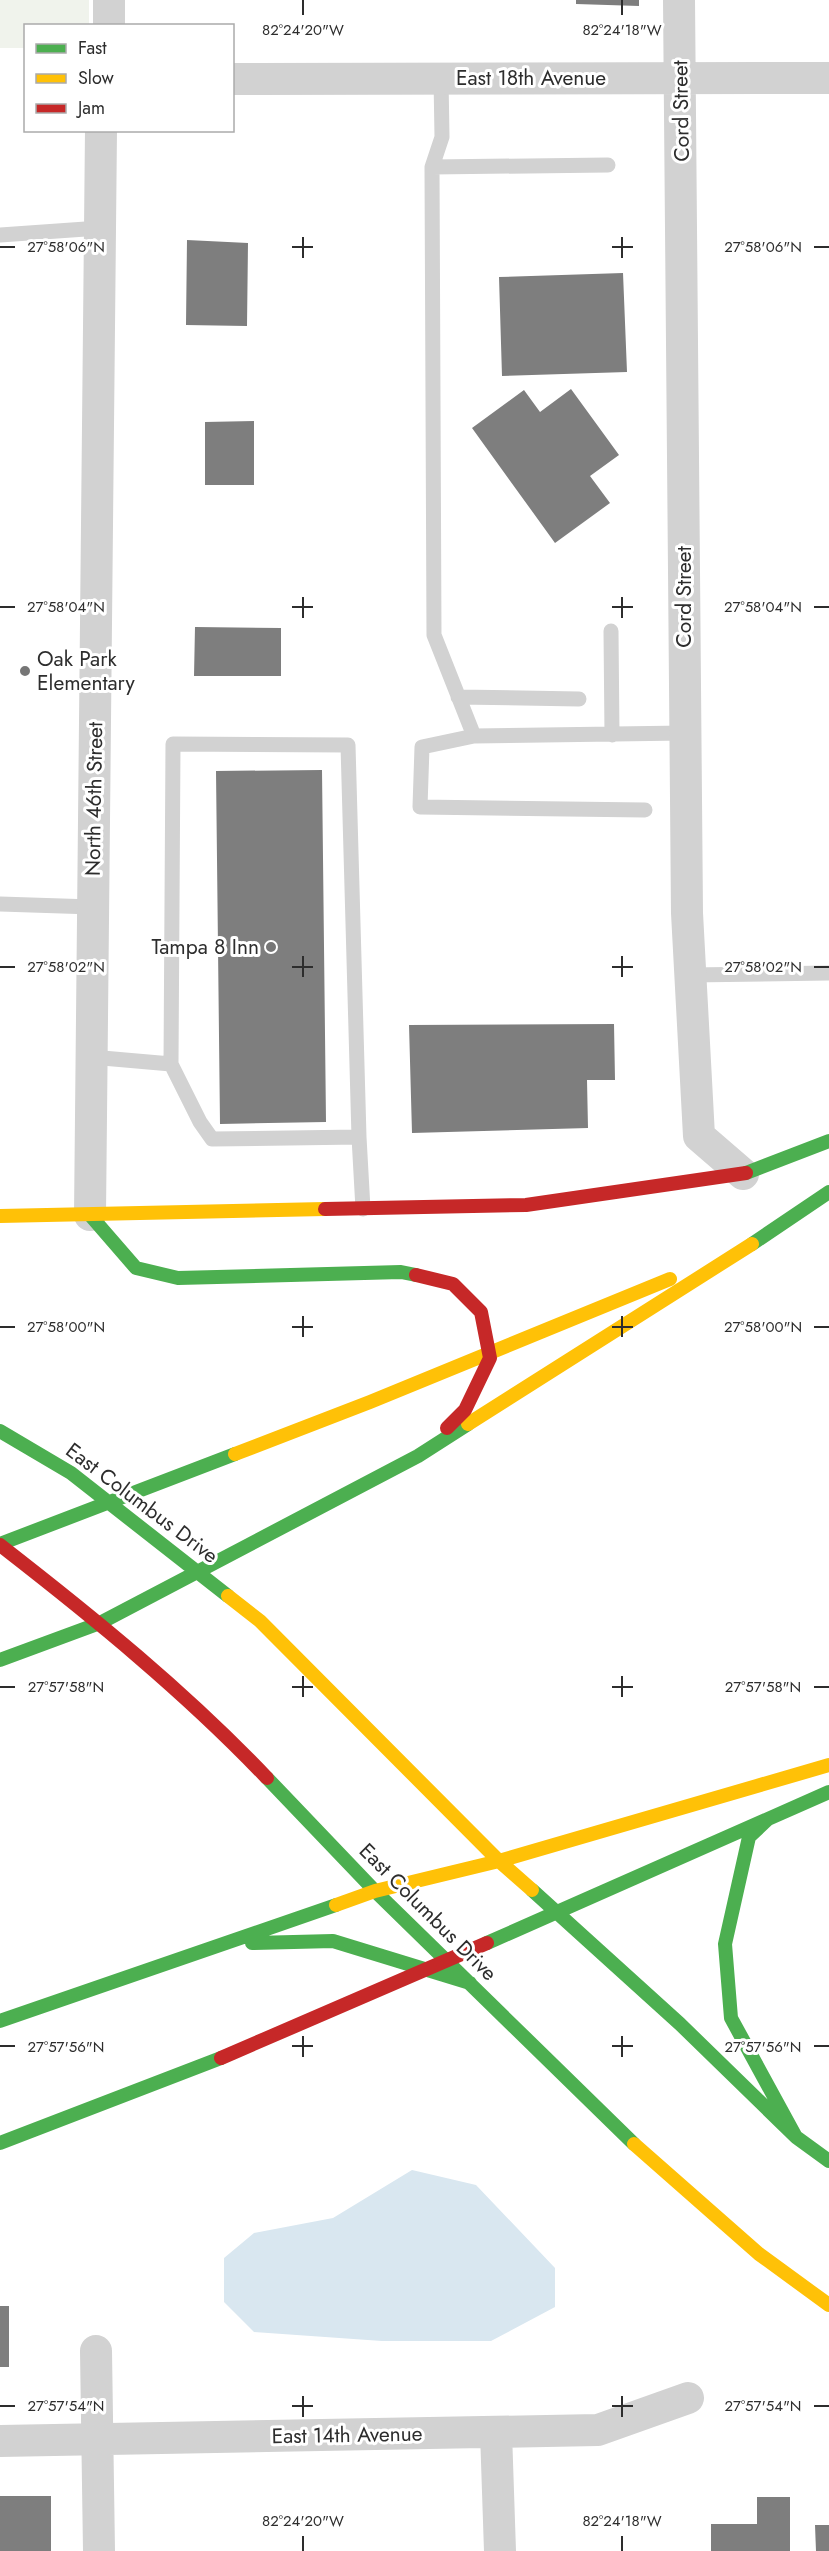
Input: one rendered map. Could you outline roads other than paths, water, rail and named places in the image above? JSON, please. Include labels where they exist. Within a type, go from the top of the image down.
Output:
[{"type":"main road","points":[[0,1216],[526,1205],[743,1174],[829,1141]]},
{"type":"main road","points":[[0,1660],[100,1623],[418,1456],[752,1244],[829,1192]]},
{"type":"main road","points":[[0,1544],[392,1393],[684,1273],[829,1204]]},
{"type":"main road","points":[[90,1215],[136,1268],[178,1278],[401,1272],[453,1284],[481,1312],[490,1358],[465,1410],[418,1456]]},
{"type":"main road","name":"East Columbus Drive","points":[[0,1431],[71,1473],[260,1621],[499,1861],[680,2024],[796,2137],[829,2161]]},
{"type":"main road","name":"East Columbus Drive","points":[[0,1544],[100,1623],[179,1691],[259,1770],[375,1891],[622,2133],[759,2254],[829,2305]]},
{"type":"main road","points":[[0,2021],[375,1891],[499,1861],[828,1766]]},
{"type":"main road","points":[[796,2137],[731,2018],[725,1944],[749,1837],[828,1766]]},
{"type":"main road","points":[[0,2144],[263,2042],[829,1792]]},
{"type":"main road","points":[[217,1944],[333,1941],[470,1983]]},
{"type":"street","points":[[109,0],[109,24]]},
{"type":"street","name":"Cord Street","points":[[679,0],[687,913],[690,975],[699,1136],[743,1174]]},
{"type":"street","name":"East 18th Avenue","points":[[234,79],[829,78]]},
{"type":"street","name":"North 46th Street","points":[[90,1215],[101,132]]},
{"type":"street","points":[[96,2351],[99,2551]]},
{"type":"street","name":"East 14th Avenue","points":[[0,2441],[598,2430],[688,2398]]},
{"type":"street","points":[[496,2432],[500,2551]]},
{"type":"lane","points":[[441,78],[442,137],[432,167],[434,635],[474,736]]},
{"type":"lane","points":[[432,167],[608,165]]},
{"type":"lane","points":[[0,235],[100,228]]},
{"type":"lane","points":[[611,631],[612,735]]},
{"type":"lane","points":[[458,697],[579,699]]},
{"type":"lane","points":[[645,810],[420,807],[422,747],[474,736],[686,733]]},
{"type":"lane","points":[[359,1137],[212,1139],[200,1122],[171,1064],[172,744],[348,745],[363,1209]]},
{"type":"lane","points":[[0,904],[93,907]]},
{"type":"lane","points":[[690,975],[829,973]]},
{"type":"lane","points":[[92,1057],[171,1064]]},
{"type":"place","name":"Oak Park Elementary","points":[[25,671]]},
{"type":"place","name":"Tampa 8 Inn","points":[[271,947]]}]
